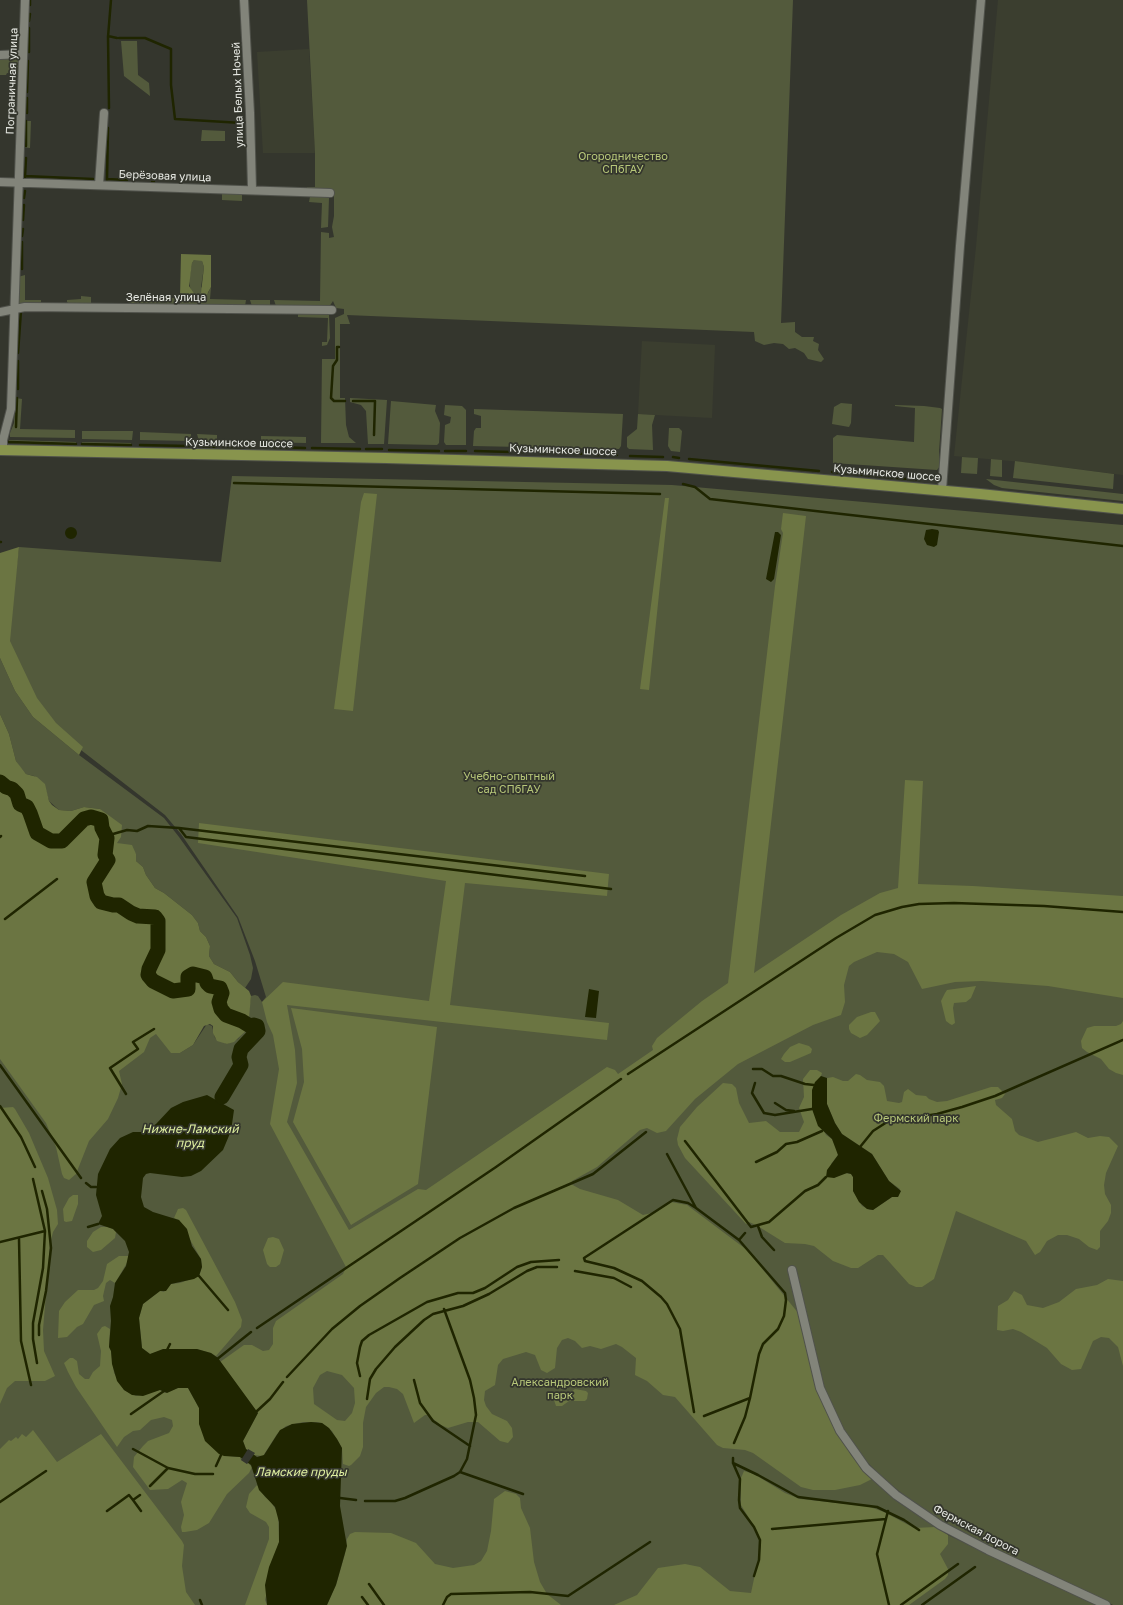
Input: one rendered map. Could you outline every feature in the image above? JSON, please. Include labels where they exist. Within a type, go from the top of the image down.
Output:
[{"type":"main road","name":"Кузьминское шоссе","points":[[1,450],[680,466],[942,490],[1123,509]]},
{"type":"street","name":"Пограничная улица","points":[[1,450],[11,409],[25,0]]},
{"type":"street","name":"улица Белых Ночей","points":[[244,0],[250,113],[252,190]]},
{"type":"street","points":[[942,490],[960,246],[982,0]]},
{"type":"street","points":[[0,54],[23,54]]},
{"type":"street","points":[[99,185],[104,113]]},
{"type":"street","name":"Берёзовая улица","points":[[0,182],[330,193]]},
{"type":"street","name":"Зелёная улица","points":[[0,312],[10,311],[14,308],[332,310]]},
{"type":"street","name":"Фермская дорога","points":[[792,1270],[820,1388],[840,1431],[866,1468],[896,1495],[940,1525],[988,1550],[1106,1605]]},
{"type":"shaded area","points":[[998,0],[1123,0],[1123,475],[1022,462],[954,456],[976,247]]},
{"type":"shaded area","points":[[309,49],[315,153],[263,153],[257,52]]},
{"type":"shaded area","points":[[642,341],[715,345],[712,418],[638,414]]},
{"type":"green space","name":"Огородничество СПбГАУ","points":[[307,0],[793,0],[781,323],[795,322],[795,332],[802,337],[814,337],[813,341],[819,344],[818,350],[824,359],[821,362],[808,359],[804,353],[795,348],[789,349],[783,344],[774,343],[764,345],[755,341],[754,332],[347,315],[350,324],[340,324],[340,398],[345,398],[346,425],[349,437],[356,443],[321,443],[322,359],[335,359],[335,318],[344,314],[344,309],[336,308],[333,301],[329,307],[276,306],[274,300],[320,301],[321,232],[329,233],[329,238],[334,237],[332,227],[334,216],[334,191],[307,189],[307,187],[315,187],[315,153]]},
{"type":"green space","points":[[121,41],[137,41],[138,75],[149,83],[150,96],[124,76]]},
{"type":"green space","points":[[0,56],[19,59],[20,72],[17,74],[7,73],[6,75],[0,75]]},
{"type":"green space","points":[[31,121],[30,148],[23,147],[24,122]]},
{"type":"green space","points":[[202,130],[225,131],[225,141],[201,141]]},
{"type":"green space","points":[[222,193],[242,194],[242,201],[222,200]]},
{"type":"green space","points":[[310,197],[329,198],[328,227],[321,228],[322,203],[309,202]]},
{"type":"green space","points":[[181,254],[211,255],[211,287],[206,296],[201,293],[204,267],[202,261],[194,260],[192,263],[189,286],[197,298],[197,302],[195,303],[185,302],[180,298]]},
{"type":"green space","points":[[198,259],[202,261],[204,267],[201,287],[208,293],[211,287],[210,299],[246,300],[245,306],[180,307],[180,298],[185,302],[197,298],[191,292],[189,281],[192,263],[194,260]]},
{"type":"green space","points":[[25,275],[25,300],[41,300],[41,305],[23,305],[17,302],[18,277]]},
{"type":"green space","points":[[81,296],[91,297],[91,303],[69,304],[67,302],[67,300],[81,299]]},
{"type":"green space","points":[[128,297],[176,298],[176,306],[129,306]]},
{"type":"green space","points":[[250,300],[270,300],[270,305],[252,306]]},
{"type":"green space","points":[[298,312],[329,315],[330,338],[327,345],[322,346],[322,342],[327,342],[328,318],[298,317]]},
{"type":"green space","points":[[16,398],[22,399],[20,429],[75,430],[75,438],[10,437],[14,423]]},
{"type":"green space","points":[[350,398],[387,400],[384,444],[368,444],[366,411],[361,405],[350,402]]},
{"type":"green space","points":[[391,401],[436,405],[435,411],[440,423],[439,443],[437,445],[388,444]]},
{"type":"green space","points":[[841,403],[852,404],[851,423],[849,427],[832,424],[834,407]]},
{"type":"green space","points":[[445,405],[462,406],[466,410],[466,445],[446,445],[444,442],[445,425],[450,423],[451,417],[444,415]]},
{"type":"green space","points":[[895,405],[924,406],[942,409],[939,452],[940,466],[937,470],[833,463],[833,438],[837,435],[914,442],[915,408]]},
{"type":"green space","points":[[474,409],[623,414],[621,446],[619,449],[473,446],[474,431],[476,428],[481,428],[481,416],[474,414]]},
{"type":"green space","points":[[638,414],[655,415],[652,425],[653,450],[629,449],[627,447],[627,437],[637,429]]},
{"type":"green space","points":[[669,428],[679,428],[682,431],[680,452],[671,451],[668,446]]},
{"type":"green space","points":[[82,431],[133,431],[132,440],[82,439]]},
{"type":"green space","points":[[140,432],[191,434],[191,441],[140,440]]},
{"type":"green space","points":[[197,434],[217,435],[217,441],[199,441]]},
{"type":"green space","points":[[261,436],[306,437],[306,443],[261,442]]},
{"type":"green space","points":[[9,440],[76,442],[76,445],[9,443]]},
{"type":"green space","points":[[82,442],[131,443],[131,446],[82,445]]},
{"type":"green space","points":[[962,457],[978,458],[977,474],[961,473]]},
{"type":"green space","points":[[991,459],[1002,460],[1002,477],[990,476]]},
{"type":"green space","points":[[1015,461],[1114,474],[1113,489],[1013,478]]},
{"type":"green space","points":[[232,476],[672,485],[1123,525],[1123,1605],[1113,1605],[961,1532],[920,1508],[884,1479],[861,1456],[846,1433],[827,1397],[793,1291],[817,1390],[824,1407],[851,1455],[864,1471],[898,1502],[948,1535],[1096,1605],[0,1605],[0,838],[180,1053],[193,1045],[207,1024],[212,1026],[215,1038],[227,1044],[238,1039],[249,1026],[248,1017],[251,996],[258,996],[262,1002],[266,997],[255,961],[238,917],[181,834],[165,815],[50,726],[7,643],[19,547],[221,562]]},
{"type":"green space","points":[[986,479],[1123,494],[1123,501],[1002,488],[994,485]]},
{"type":"green space","points":[[364,493],[377,494],[353,711],[334,709],[361,502]]},
{"type":"green space","points":[[665,498],[669,498],[649,690],[640,689]]},
{"type":"green space","points":[[783,513],[806,516],[754,973],[841,915],[880,893],[898,888],[905,780],[923,781],[918,884],[973,886],[1123,896],[1123,998],[1048,986],[982,981],[955,982],[922,989],[908,962],[894,954],[877,952],[854,962],[849,966],[844,985],[845,1002],[841,1015],[813,1025],[738,1064],[695,1099],[666,1131],[657,1133],[647,1128],[640,1130],[597,1167],[572,1181],[571,1184],[580,1189],[618,1200],[643,1215],[656,1212],[671,1202],[687,1205],[747,1250],[799,1314],[817,1390],[824,1407],[851,1455],[872,1479],[860,1485],[835,1490],[813,1490],[801,1487],[753,1453],[745,1450],[723,1448],[717,1445],[675,1397],[663,1395],[647,1381],[635,1375],[636,1358],[622,1347],[616,1344],[601,1349],[590,1346],[582,1348],[575,1341],[568,1338],[562,1340],[557,1348],[555,1368],[547,1373],[541,1370],[535,1355],[526,1352],[503,1359],[498,1365],[495,1385],[485,1391],[484,1400],[486,1406],[492,1414],[507,1421],[512,1428],[513,1437],[508,1443],[500,1441],[478,1422],[468,1422],[448,1428],[441,1425],[428,1415],[425,1415],[414,1423],[403,1394],[397,1389],[384,1387],[376,1393],[366,1407],[363,1423],[363,1447],[360,1456],[351,1465],[349,1466],[343,1464],[342,1448],[332,1431],[322,1423],[316,1422],[303,1422],[286,1426],[277,1434],[263,1456],[254,1455],[246,1449],[243,1441],[258,1413],[220,1362],[244,1345],[252,1345],[263,1351],[269,1350],[273,1344],[273,1328],[276,1321],[343,1274],[346,1267],[270,1124],[279,1069],[273,1035],[267,1022],[262,1002],[283,982],[429,1001],[446,881],[198,843],[199,823],[609,874],[607,896],[465,883],[450,1005],[609,1023],[607,1040],[287,1005],[295,1050],[297,1083],[287,1122],[349,1230],[418,1189],[426,1190],[607,1067],[615,1070],[618,1074],[653,1050],[652,1046],[657,1038],[702,1001],[728,983],[775,586],[783,533],[781,529]],"holes":[[[327,1371],[342,1375],[354,1388],[355,1403],[352,1413],[345,1421],[337,1420],[314,1404],[313,1388],[320,1375]]]},
{"type":"green space","points":[[19,547],[10,641],[37,698],[56,723],[83,747],[79,755],[33,717],[15,691],[0,658],[0,553]]},
{"type":"green space","points":[[0,658],[15,691],[33,717],[79,755],[164,818],[179,837],[237,918],[253,968],[251,979],[245,988],[230,972],[214,964],[209,956],[210,946],[206,937],[200,931],[198,923],[192,915],[164,893],[155,888],[146,875],[143,867],[136,861],[136,854],[117,843],[100,809],[84,807],[71,811],[59,810],[49,801],[44,784],[34,776],[26,774],[20,767],[16,761],[9,734],[0,714]]},
{"type":"green space","points":[[0,714],[9,734],[16,761],[26,774],[37,777],[45,784],[49,801],[52,805],[59,810],[71,811],[84,807],[100,809],[122,825],[121,837],[117,843],[132,845],[136,854],[136,861],[143,867],[146,875],[155,888],[164,893],[192,915],[198,923],[200,931],[206,937],[210,946],[209,956],[214,964],[230,972],[238,982],[249,991],[251,996],[248,1029],[234,1042],[227,1044],[217,1041],[213,1033],[213,1026],[210,1024],[204,1026],[193,1045],[180,1053],[171,1053],[156,1034],[150,1038],[144,1052],[119,1071],[122,1084],[118,1098],[108,1119],[89,1141],[76,1174],[69,1180],[64,1178],[62,1174],[56,1147],[46,1123],[0,1059]]},
{"type":"green space","points":[[976,986],[971,998],[966,1002],[954,1003],[953,1008],[955,1023],[952,1025],[946,1021],[941,1001],[947,990]]},
{"type":"green space","points":[[291,1008],[437,1027],[418,1184],[351,1225],[293,1122],[304,1082],[302,1049]]},
{"type":"green space","points":[[875,1012],[880,1021],[867,1035],[860,1038],[851,1033],[849,1025],[857,1017]]},
{"type":"green space","points":[[1123,1021],[1123,1075],[1109,1069],[1101,1059],[1082,1048],[1081,1041],[1087,1028],[1094,1026],[1116,1026],[1121,1024]]},
{"type":"green space","points":[[799,1043],[809,1046],[812,1049],[811,1053],[790,1062],[785,1062],[781,1059],[790,1047]]},
{"type":"green space","name":"Фермский парк","points":[[810,1070],[817,1070],[822,1073],[818,1079],[812,1109],[826,1135],[832,1139],[837,1150],[838,1155],[831,1164],[834,1178],[844,1173],[851,1174],[853,1177],[853,1191],[862,1206],[870,1210],[873,1210],[892,1197],[898,1197],[900,1189],[889,1181],[872,1154],[842,1134],[835,1123],[827,1104],[827,1078],[833,1077],[843,1081],[848,1081],[856,1074],[860,1075],[867,1080],[880,1082],[884,1086],[887,1101],[899,1103],[902,1102],[904,1092],[908,1089],[916,1095],[926,1096],[937,1102],[947,1101],[991,1087],[998,1087],[1005,1094],[1002,1098],[995,1100],[996,1105],[1012,1119],[1015,1131],[1019,1135],[1038,1142],[1076,1132],[1088,1138],[1100,1136],[1109,1137],[1118,1146],[1106,1173],[1104,1185],[1105,1194],[1111,1205],[1111,1213],[1108,1221],[1100,1231],[1100,1247],[1097,1250],[1089,1247],[1079,1239],[1067,1235],[1058,1235],[1047,1241],[1040,1252],[1035,1255],[1026,1241],[956,1211],[934,1279],[922,1287],[916,1287],[909,1284],[883,1255],[878,1255],[858,1268],[851,1268],[833,1261],[814,1246],[785,1243],[756,1225],[749,1222],[746,1224],[685,1158],[678,1145],[677,1139],[680,1127],[697,1107],[723,1083],[732,1084],[736,1088],[739,1103],[749,1123],[766,1121],[780,1132],[799,1132],[804,1122],[799,1108],[804,1097],[803,1079]]},
{"type":"green space","points":[[13,1107],[29,1133],[48,1178],[57,1210],[58,1224],[53,1232],[50,1244],[43,1330],[44,1351],[55,1376],[45,1381],[15,1381],[7,1388],[0,1404],[0,1108]]},
{"type":"green space","points":[[73,1195],[78,1195],[78,1204],[72,1221],[66,1222],[64,1221],[63,1209],[69,1198]]},
{"type":"green space","points":[[183,1208],[186,1210],[235,1302],[242,1320],[241,1327],[216,1356],[196,1349],[163,1350],[150,1354],[142,1348],[139,1318],[143,1304],[160,1291],[164,1292],[171,1284],[180,1283],[199,1276],[202,1267],[201,1259],[179,1220],[174,1218],[178,1209]]},
{"type":"green space","points":[[101,1227],[113,1229],[116,1232],[115,1238],[101,1250],[93,1252],[87,1247],[87,1241],[93,1232]]},
{"type":"green space","points":[[273,1237],[279,1239],[284,1250],[280,1264],[276,1267],[270,1267],[267,1264],[263,1250],[268,1238]]},
{"type":"green space","points":[[119,1256],[129,1256],[128,1261],[115,1283],[110,1280],[106,1283],[103,1296],[104,1301],[94,1305],[83,1324],[77,1327],[67,1337],[58,1338],[59,1311],[65,1302],[78,1290],[94,1290],[98,1288],[103,1281],[107,1264]]},
{"type":"green space","points":[[1108,1279],[1123,1281],[1123,1366],[1118,1347],[1109,1338],[1101,1337],[1093,1341],[1081,1369],[1072,1370],[1061,1364],[1047,1348],[1021,1332],[1013,1329],[1003,1331],[997,1330],[998,1306],[1008,1300],[1014,1291],[1022,1295],[1027,1305],[1043,1308],[1059,1302],[1076,1289],[1097,1285]]},
{"type":"green space","points":[[105,1326],[110,1329],[109,1347],[111,1351],[114,1373],[124,1390],[136,1396],[160,1390],[165,1393],[178,1388],[188,1388],[199,1408],[199,1424],[229,1456],[240,1457],[241,1460],[247,1464],[248,1463],[252,1467],[249,1473],[227,1494],[209,1523],[197,1530],[182,1532],[181,1527],[184,1515],[181,1502],[187,1483],[182,1480],[168,1489],[150,1490],[133,1467],[134,1457],[148,1441],[169,1433],[173,1426],[172,1420],[164,1417],[151,1420],[140,1430],[133,1431],[124,1437],[117,1447],[76,1387],[68,1372],[64,1363],[70,1358],[77,1361],[79,1374],[85,1379],[89,1379],[93,1372],[100,1366],[101,1351],[97,1334],[102,1327]]},
{"type":"green space","points":[[575,1389],[586,1391],[588,1393],[587,1399],[585,1401],[569,1401],[562,1406],[556,1406],[554,1400],[556,1398],[567,1395]]},
{"type":"green space","points":[[33,1430],[57,1462],[101,1434],[182,1541],[184,1545],[182,1566],[186,1592],[195,1605],[0,1605],[0,1449],[9,1440],[11,1441],[16,1437],[18,1439],[22,1434],[26,1437]]},
{"type":"green space","points":[[744,1471],[754,1474],[785,1493],[800,1499],[867,1506],[884,1512],[914,1528],[935,1527],[948,1535],[948,1544],[940,1554],[948,1569],[948,1575],[945,1579],[909,1605],[614,1605],[637,1595],[658,1568],[685,1564],[700,1567],[730,1591],[751,1593],[761,1546],[757,1531],[741,1505],[741,1478]]},
{"type":"green space","points":[[257,1485],[278,1513],[279,1542],[265,1600],[267,1605],[245,1605],[269,1539],[269,1527],[266,1522],[250,1513],[246,1507],[249,1494]]},
{"type":"green space","points":[[505,1491],[516,1494],[520,1498],[521,1508],[530,1528],[534,1562],[540,1582],[547,1594],[561,1605],[327,1605],[336,1585],[345,1554],[347,1539],[350,1534],[355,1532],[391,1533],[416,1543],[435,1564],[453,1568],[474,1565],[481,1561],[487,1551],[491,1531],[494,1499]]},
{"type":"water","points":[[69,527],[73,527],[77,533],[73,539],[69,539],[65,535],[65,531]]},
{"type":"water","points":[[926,530],[938,530],[939,532],[937,545],[934,547],[927,545],[924,539]]},
{"type":"water","points":[[775,532],[778,532],[781,535],[774,579],[771,582],[766,579]]},
{"type":"water","points":[[589,989],[599,991],[596,1018],[585,1017]]},
{"type":"water","points":[[821,1076],[827,1078],[827,1104],[835,1123],[842,1134],[872,1154],[889,1181],[901,1191],[898,1197],[892,1197],[873,1210],[867,1209],[859,1202],[853,1191],[853,1177],[851,1174],[847,1173],[834,1178],[826,1177],[827,1170],[838,1155],[832,1139],[818,1126],[812,1109],[812,1090],[815,1082]]},
{"type":"water","name":"Нижне-Ламский пруд","points":[[207,1095],[234,1110],[231,1131],[223,1150],[201,1171],[191,1176],[182,1177],[150,1173],[146,1174],[143,1178],[141,1197],[144,1207],[153,1212],[179,1220],[187,1229],[192,1246],[201,1259],[202,1267],[199,1276],[194,1279],[171,1284],[166,1291],[160,1291],[143,1304],[139,1318],[142,1348],[150,1354],[163,1349],[197,1349],[211,1353],[218,1358],[258,1413],[243,1441],[246,1449],[257,1457],[264,1455],[280,1430],[292,1424],[311,1422],[322,1423],[329,1428],[337,1439],[342,1448],[340,1506],[347,1546],[336,1585],[327,1605],[267,1605],[265,1585],[269,1567],[279,1542],[279,1522],[275,1507],[259,1490],[251,1465],[240,1457],[224,1456],[219,1454],[205,1441],[199,1424],[199,1408],[188,1388],[178,1388],[167,1393],[160,1390],[143,1396],[132,1395],[124,1390],[117,1381],[112,1364],[111,1351],[109,1347],[111,1321],[110,1306],[115,1283],[126,1266],[129,1252],[125,1241],[113,1229],[98,1224],[102,1216],[96,1195],[98,1174],[110,1149],[120,1138],[133,1132],[143,1132],[156,1124],[171,1108],[183,1102]]},
{"type":"pier","points":[[248,1449],[255,1453],[247,1464],[241,1460]]},
{"type":"waterway","points":[[30,0],[30,5]]},
{"type":"waterway","points":[[109,108],[108,37],[111,0]]},
{"type":"waterway","points":[[29,21],[30,14]]},
{"type":"waterway","points":[[29,28],[29,52]]},
{"type":"waterway","points":[[108,36],[117,38]]},
{"type":"waterway","points":[[119,38],[145,38],[171,49],[171,85],[175,119],[242,123]]},
{"type":"waterway","points":[[27,92],[28,61]]},
{"type":"waterway","points":[[27,98],[27,113]]},
{"type":"waterway","points":[[26,121],[26,146]]},
{"type":"waterway","points":[[107,181],[108,128]]},
{"type":"waterway","points":[[25,177],[26,158]]},
{"type":"waterway","points":[[25,176],[93,179]]},
{"type":"waterway","points":[[107,179],[127,180]]},
{"type":"waterway","points":[[24,198],[25,191]]},
{"type":"waterway","points":[[23,220],[24,205]]},
{"type":"waterway","points":[[22,236],[23,229]]},
{"type":"waterway","points":[[22,242],[22,269]]},
{"type":"waterway","points":[[18,353],[21,311]]},
{"type":"waterway","points":[[339,347],[337,347],[337,360],[333,366],[331,398],[334,401],[345,401]]},
{"type":"waterway","points":[[18,361],[18,389]]},
{"type":"waterway","points":[[16,427],[17,398]]},
{"type":"waterway","points":[[353,401],[375,401],[374,435]]},
{"type":"waterway","points":[[9,442],[76,444]]},
{"type":"waterway","points":[[82,444],[131,445]]},
{"type":"waterway","points":[[140,445],[189,446]]},
{"type":"waterway","points":[[199,446],[216,447]]},
{"type":"waterway","points":[[223,447],[244,447]]},
{"type":"waterway","points":[[273,447],[305,448]]},
{"type":"waterway","points":[[312,448],[360,449]]},
{"type":"waterway","points":[[366,449],[382,449]]},
{"type":"waterway","points":[[389,450],[439,451]]},
{"type":"waterway","points":[[445,451],[466,451]]},
{"type":"waterway","points":[[475,451],[511,452]]},
{"type":"waterway","points":[[517,452],[525,452]]},
{"type":"waterway","points":[[540,453],[547,453]]},
{"type":"waterway","points":[[553,453],[588,454]]},
{"type":"waterway","points":[[594,455],[617,455]]},
{"type":"waterway","points":[[630,456],[663,457]]},
{"type":"waterway","points":[[673,457],[679,458]]},
{"type":"waterway","points":[[689,459],[819,471]]},
{"type":"waterway","points":[[832,472],[920,480]]},
{"type":"waterway","points":[[234,483],[660,494]]},
{"type":"waterway","points":[[683,484],[695,487],[710,499],[1123,546]]},
{"type":"waterway","points":[[0,782],[6,787],[12,789],[17,794],[20,804],[27,807],[37,833],[51,841],[62,841],[84,819],[91,817],[101,820],[102,828],[107,838],[105,855],[108,860],[94,882],[97,896],[101,902],[119,905],[138,916],[155,917],[158,921],[158,950],[149,969],[148,975],[153,981],[173,991],[188,989],[188,977],[193,974],[205,977],[210,986],[220,988],[222,993],[219,1002],[221,1009],[226,1015],[242,1021],[250,1026],[257,1026],[258,1031],[241,1049],[239,1057],[241,1065],[222,1097]]},
{"type":"waterway","points":[[106,833],[113,834],[127,830],[137,831],[148,826],[179,828],[585,876]]},
{"type":"waterway","points":[[179,828],[186,837],[611,889]]},
{"type":"waterway","points":[[5,919],[57,879]]},
{"type":"waterway","points":[[628,1074],[836,938],[875,915],[902,907],[919,904],[954,903],[1044,906],[1123,912]]},
{"type":"waterway","points":[[126,1094],[110,1068],[138,1049],[133,1042],[154,1029]]},
{"type":"waterway","points":[[860,1147],[873,1131],[887,1122],[937,1114],[995,1096],[1123,1040]]},
{"type":"waterway","points":[[0,1065],[81,1178]]},
{"type":"waterway","points":[[753,1069],[762,1069],[773,1076],[781,1076],[805,1084],[814,1085]]},
{"type":"waterway","points":[[257,1328],[496,1167],[621,1079]]},
{"type":"waterway","points":[[755,1083],[752,1093],[764,1113],[775,1115],[812,1109]]},
{"type":"waterway","points":[[775,1103],[786,1110],[794,1111]]},
{"type":"waterway","points":[[0,1106],[21,1137],[35,1167]]},
{"type":"waterway","points":[[756,1162],[777,1152],[786,1144],[797,1142],[822,1131]]},
{"type":"waterway","points":[[287,1377],[332,1329],[360,1306],[400,1278],[460,1238],[514,1208],[593,1174],[646,1132]]},
{"type":"waterway","points":[[685,1141],[751,1227],[769,1222],[805,1191],[818,1185],[826,1177]]},
{"type":"waterway","points":[[667,1154],[696,1208]]},
{"type":"waterway","points":[[33,1179],[45,1231],[43,1268],[33,1323],[33,1339],[37,1363]]},
{"type":"waterway","points":[[86,1183],[91,1187],[96,1187]]},
{"type":"waterway","points":[[39,1335],[39,1325],[46,1291],[51,1248],[47,1209],[42,1191]]},
{"type":"waterway","points":[[694,1412],[680,1329],[667,1304],[642,1281],[614,1268],[585,1261],[584,1258],[673,1200],[688,1203],[739,1240],[785,1293],[786,1300],[784,1316],[778,1329],[763,1344],[759,1354],[745,1417],[734,1443]]},
{"type":"waterway","points":[[88,1227],[98,1224]]},
{"type":"waterway","points":[[758,1226],[762,1237],[774,1250]]},
{"type":"waterway","points":[[0,1242],[45,1231]]},
{"type":"waterway","points":[[739,1240],[745,1233]]},
{"type":"waterway","points":[[19,1239],[21,1341],[31,1385]]},
{"type":"waterway","points":[[360,1376],[357,1363],[360,1347],[362,1341],[369,1335],[427,1302],[458,1293],[473,1293],[485,1288],[517,1267],[531,1262],[559,1260]]},
{"type":"waterway","points":[[367,1399],[370,1379],[376,1369],[395,1347],[424,1320],[433,1314],[463,1306],[489,1294],[527,1271],[537,1267],[557,1267]]},
{"type":"waterway","points":[[575,1271],[614,1278],[631,1287]]},
{"type":"waterway","points":[[199,1276],[228,1310]]},
{"type":"waterway","points":[[365,1501],[395,1501],[405,1498],[454,1476],[460,1472],[467,1459],[476,1415],[474,1398],[470,1380],[444,1309]]},
{"type":"waterway","points":[[216,1360],[251,1332]]},
{"type":"waterway","points":[[167,1350],[170,1344]]},
{"type":"waterway","points":[[414,1380],[420,1403],[433,1421],[470,1446]]},
{"type":"waterway","points":[[257,1411],[270,1399],[283,1382]]},
{"type":"waterway","points":[[131,1414],[164,1391]]},
{"type":"waterway","points":[[704,1416],[750,1398]]},
{"type":"waterway","points":[[133,1449],[168,1468],[195,1474],[213,1474]]},
{"type":"waterway","points":[[216,1466],[221,1455]]},
{"type":"waterway","points":[[733,1458],[733,1463],[740,1479],[740,1508],[754,1527],[760,1540],[759,1560],[754,1576]]},
{"type":"waterway","points":[[733,1463],[798,1497],[877,1507],[904,1520],[919,1530]]},
{"type":"waterway","points":[[150,1486],[168,1468]]},
{"type":"waterway","points":[[0,1502],[46,1471]]},
{"type":"waterway","points":[[460,1472],[523,1494]]},
{"type":"waterway","points":[[107,1511],[129,1495],[133,1500],[140,1495]]},
{"type":"waterway","points":[[340,1498],[356,1500]]},
{"type":"waterway","points":[[133,1500],[141,1511]]},
{"type":"waterway","points":[[888,1511],[877,1554],[889,1605]]},
{"type":"waterway","points":[[772,1529],[886,1519]]},
{"type":"waterway","points":[[443,1605],[447,1597],[451,1594],[530,1592],[568,1596],[650,1542]]},
{"type":"waterway","points":[[901,1605],[958,1564]]},
{"type":"waterway","points":[[922,1605],[975,1567]]},
{"type":"waterway","points":[[369,1584],[384,1605]]},
{"type":"waterway","points":[[362,1597],[368,1605]]},
{"type":"waterway","points":[[200,1600],[202,1605]]},
{"type":"park label","name":"Учебно-опытный сад СПбГАУ","points":[[509,783]]},
{"type":"park label","name":"Александровский парк","points":[[560,1389]]},
{"type":"water label","name":"Ламские пруды","points":[[301,1472]]}]
